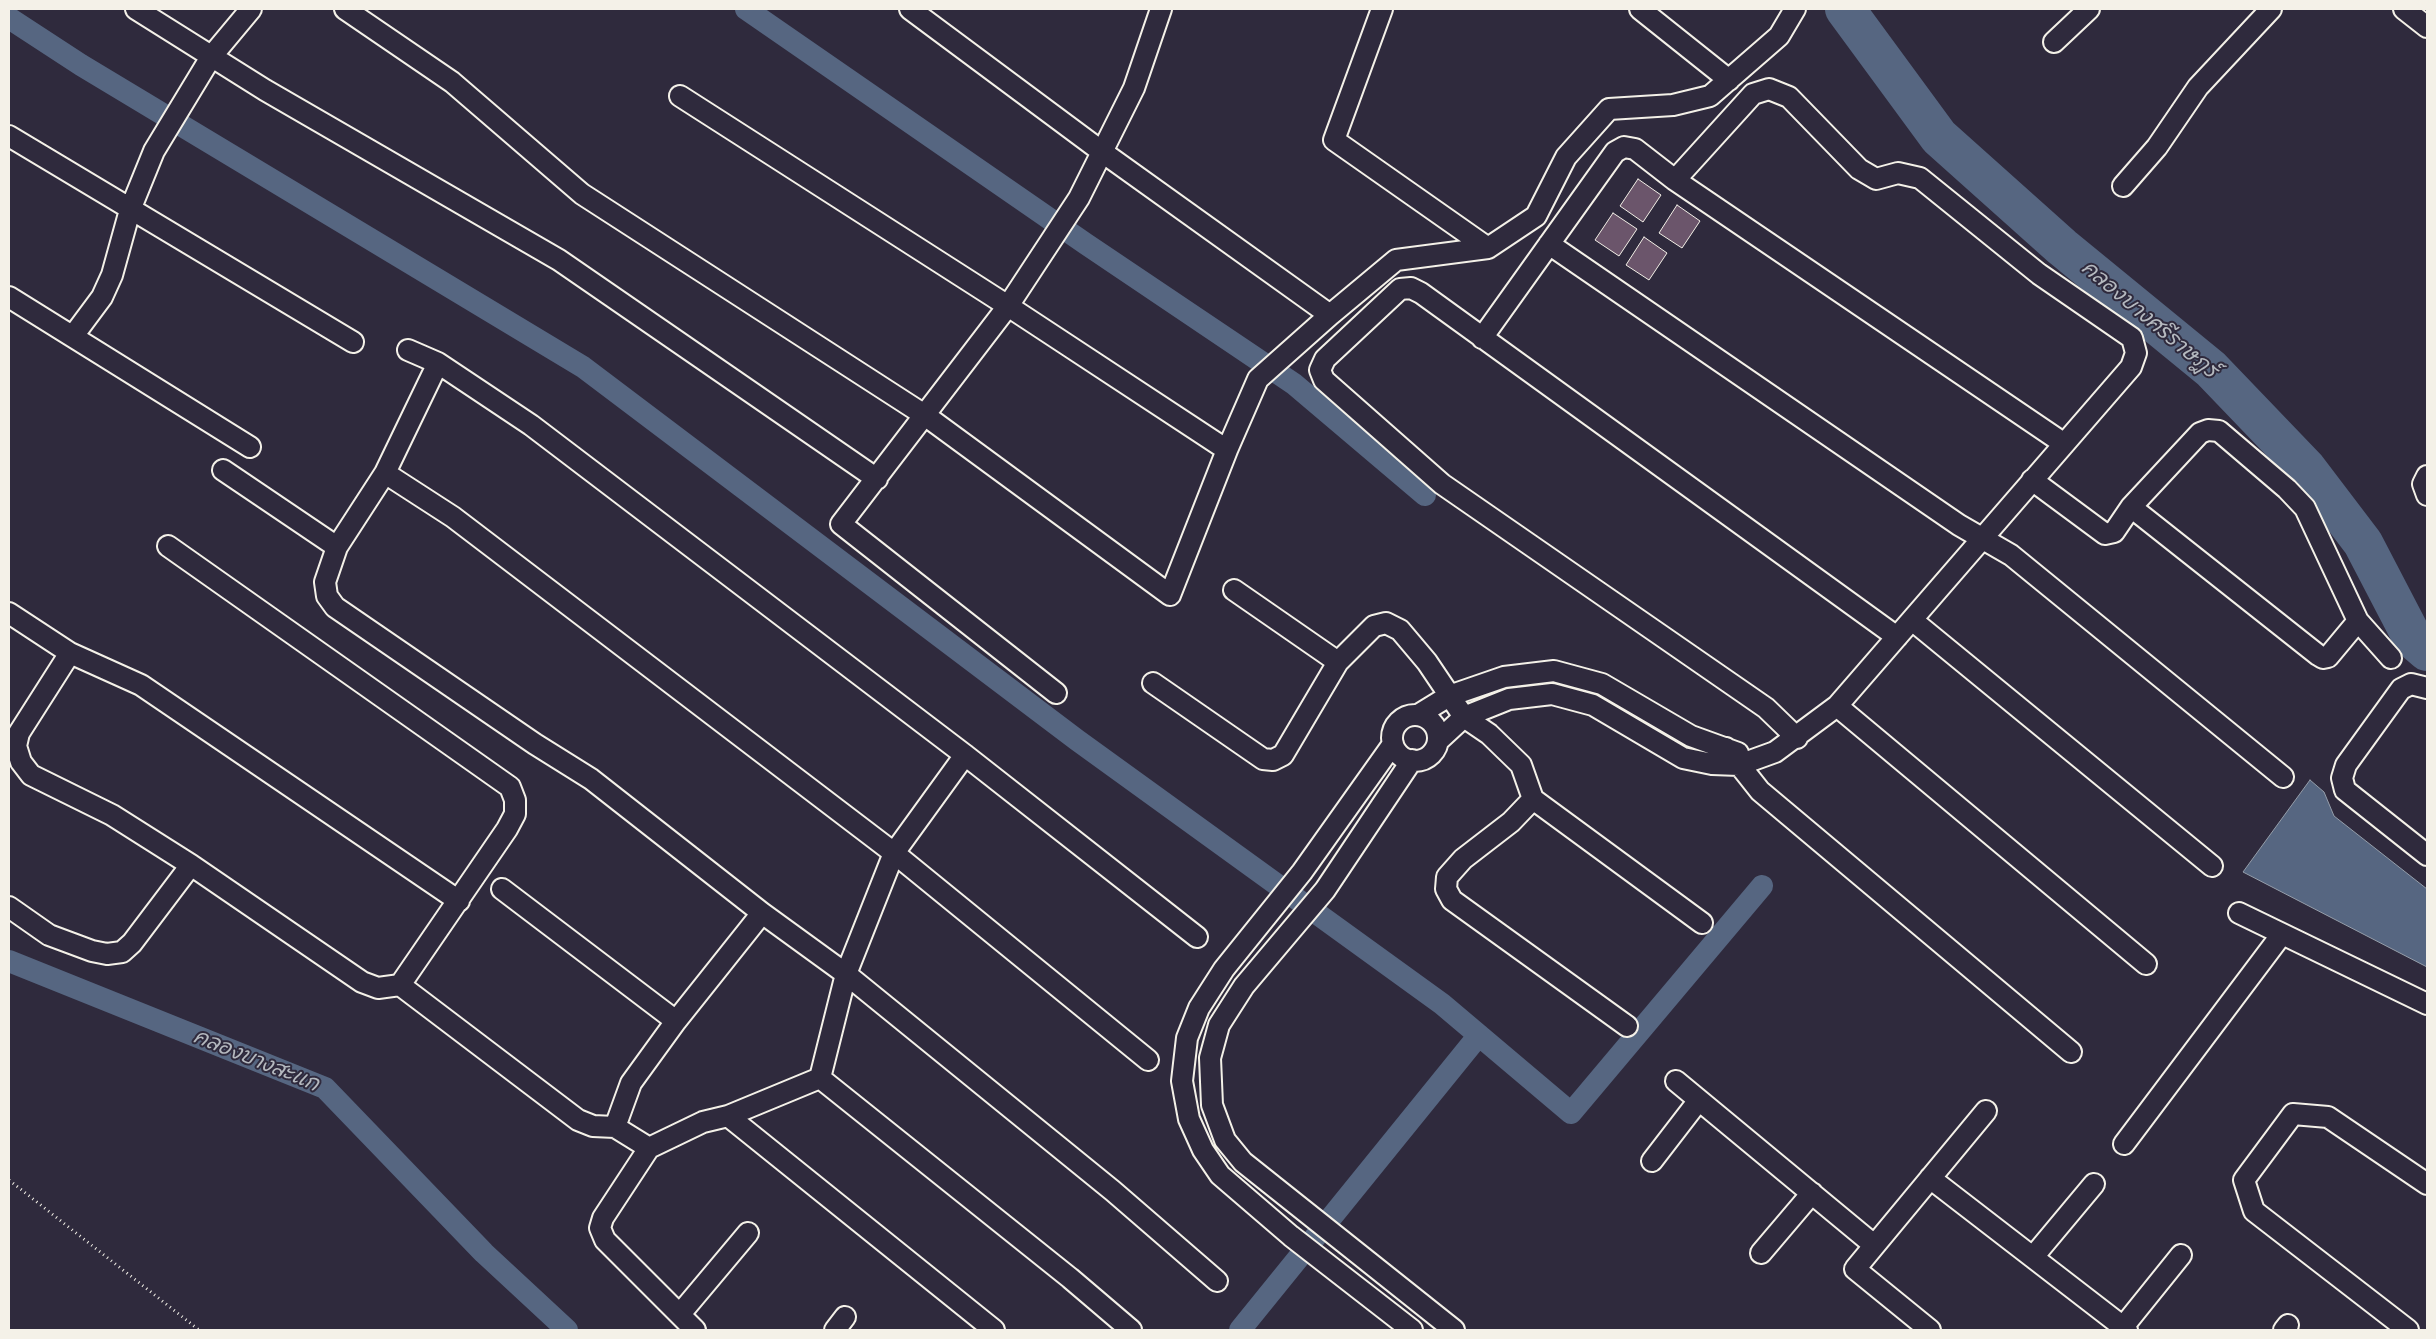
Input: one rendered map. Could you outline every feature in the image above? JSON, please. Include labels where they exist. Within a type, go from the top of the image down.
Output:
[{"type":"street","points":[[136,9],[265,90],[558,260],[877,478]]},
{"type":"street","points":[[73,336],[102,297],[112,275],[130,210],[154,151],[211,57],[251,9]]},
{"type":"street","points":[[345,9],[452,82],[582,194],[926,416],[1170,595],[1227,450],[1258,379],[1396,260],[1488,248],[1536,216],[1566,157],[1609,109],[1674,105],[1710,96],[1778,36],[1795,9]]},
{"type":"street","points":[[910,9],[1101,151],[1330,315]]},
{"type":"street","points":[[1056,693],[841,524],[926,416],[1008,306],[1079,198],[1134,88],[1161,9]]},
{"type":"street","points":[[1382,9],[1334,140],[1488,248]]},
{"type":"street","points":[[1640,9],[1729,80]]},
{"type":"street","points":[[2054,42],[2089,9]]},
{"type":"street","points":[[2123,186],[2157,148],[2198,87],[2271,9]]},
{"type":"street","points":[[2404,9],[2427,27]]},
{"type":"street","points":[[1675,180],[1753,94],[1769,88],[1790,98],[1859,169],[1876,179],[1898,172],[1920,178],[2039,274],[2132,338],[2136,353],[2131,367],[2063,443],[1837,706],[1797,738],[1775,752],[1748,762],[1712,764],[1683,758],[1593,705],[1552,694],[1509,699],[1464,717],[1438,741],[1435,749],[1429,756],[1421,760],[1404,758],[1397,752],[1393,744],[1393,735],[1401,720],[1418,715],[1449,696],[1504,677],[1554,671],[1602,684],[1691,736],[1726,748],[1748,762],[1760,791],[2071,1052]]},
{"type":"street","points":[[680,96],[1008,306],[1227,450]]},
{"type":"street","points":[[9,136],[353,342]]},
{"type":"street","points":[[1482,338],[1615,152],[1624,147],[1635,149],[1675,180],[2063,443]]},
{"type":"street","points":[[1550,244],[1959,525],[2011,555],[2283,777]]},
{"type":"street","points":[[1797,738],[1766,708],[1442,484],[1324,380],[1320,370],[1325,359],[1400,289],[1411,288],[1421,293],[1897,637]]},
{"type":"street","points":[[9,297],[250,447]]},
{"type":"street","points":[[408,350],[438,363],[531,425],[965,755],[1197,937]]},
{"type":"street","points":[[438,363],[385,473],[337,548],[325,582],[327,596],[335,607],[527,738],[591,779],[762,913],[846,974],[1113,1191],[1217,1281]]},
{"type":"street","points":[[2032,480],[2105,534],[2114,532],[2131,507],[2200,433],[2208,430],[2219,431],[2287,489],[2305,508],[2358,621],[2391,658]]},
{"type":"street","points":[[223,470],[337,548]]},
{"type":"street","points":[[385,473],[453,517],[894,853],[1148,1060]]},
{"type":"street","points":[[2427,476],[2423,484],[2427,495]]},
{"type":"street","points":[[2131,507],[2323,658],[2328,656],[2358,621]]},
{"type":"street","points":[[168,546],[510,787],[516,800],[515,814],[460,901],[400,985]]},
{"type":"street","points":[[1234,590],[1338,662]]},
{"type":"street","points":[[9,613],[70,653],[140,686],[460,901]]},
{"type":"street","points":[[1912,620],[2212,866]]},
{"type":"street","points":[[1153,683],[1263,759],[1273,760],[1283,754],[1338,662],[1374,626],[1386,624],[1400,630],[1427,662],[1464,717],[1488,734],[1521,765],[1533,799],[1702,923]]},
{"type":"street","points":[[70,653],[19,733],[16,746],[21,762],[31,775],[112,815],[191,865],[362,982],[378,988],[400,985],[578,1120],[593,1126],[615,1127],[649,1148]]},
{"type":"street","points":[[2427,688],[2411,684],[2401,689],[2346,765],[2342,778],[2345,790],[2427,855]]},
{"type":"street","points":[[1837,706],[2146,964]]},
{"type":"street","points":[[1418,715],[1434,724],[1438,741]]},
{"type":"street","points":[[1393,744],[1302,872],[1224,969],[1199,1008],[1187,1038],[1182,1081],[1189,1120],[1203,1150],[1220,1174],[1292,1236],[1412,1330]]},
{"type":"street","points":[[820,1078],[846,974],[894,853],[965,755]]},
{"type":"street","points":[[1412,760],[1325,890],[1244,986],[1219,1025],[1210,1058],[1212,1105],[1225,1140],[1243,1162],[1454,1330]]},
{"type":"street","points":[[1533,799],[1511,822],[1463,859],[1447,877],[1446,889],[1452,900],[1459,906],[1627,1026]]},
{"type":"street","points":[[9,907],[49,935],[92,951],[107,954],[122,952],[132,943],[191,865]]},
{"type":"street","points":[[502,889],[676,1021]]},
{"type":"street","points":[[615,1127],[631,1083],[676,1021],[762,913]]},
{"type":"street","points":[[2240,913],[2427,1004]]},
{"type":"street","points":[[2124,1144],[2282,934]]},
{"type":"street","points":[[1224,969],[1244,986]]},
{"type":"street","points":[[695,1330],[605,1240],[600,1228],[603,1218],[649,1148],[703,1122],[728,1116],[820,1078]]},
{"type":"street","points":[[820,1078],[1070,1278],[1131,1330]]},
{"type":"street","points":[[1676,1082],[1874,1245]]},
{"type":"street","points":[[1652,1161],[1699,1100]]},
{"type":"street","points":[[1930,1330],[1855,1269],[1986,1111]]},
{"type":"street","points":[[2408,1330],[2254,1211],[2244,1180],[2292,1114],[2328,1117],[2427,1184]]},
{"type":"street","points":[[728,1116],[994,1330]]},
{"type":"street","points":[[1930,1178],[2125,1329],[2181,1255]]},
{"type":"street","points":[[2033,1257],[2094,1184]]},
{"type":"street","points":[[1761,1253],[1812,1194]]},
{"type":"street","points":[[680,1314],[748,1233]]},
{"type":"path","points":[[9,1180],[199,1330]]},
{"type":"water","points":[[2310,780],[2324,792],[2334,816],[2427,889],[2427,967],[2243,872]]},
{"type":"building","points":[[1638,179],[1661,195],[1643,222],[1620,206]]},
{"type":"building","points":[[1677,205],[1700,221],[1682,248],[1659,233]]},
{"type":"building","points":[[1613,213],[1637,229],[1619,256],[1595,240]]},
{"type":"building","points":[[1644,237],[1667,253],[1649,280],[1626,265]]},
{"type":"waterway","points":[[746,9],[1086,244],[1294,384],[1425,495]]},
{"type":"waterway","name":"คลองบางศรีราษฎร์","points":[[1845,9],[1939,137],[2062,247],[2211,369],[2306,468],[2363,543],[2413,639],[2427,651]]},
{"type":"waterway","points":[[9,18],[81,65],[583,367],[1077,740],[1442,1004],[1571,1113],[1762,886]]},
{"type":"waterway","name":"คลองบางสะแก","points":[[9,961],[325,1088],[484,1253],[567,1330]]},
{"type":"waterway","points":[[1240,1330],[1479,1035]]}]
